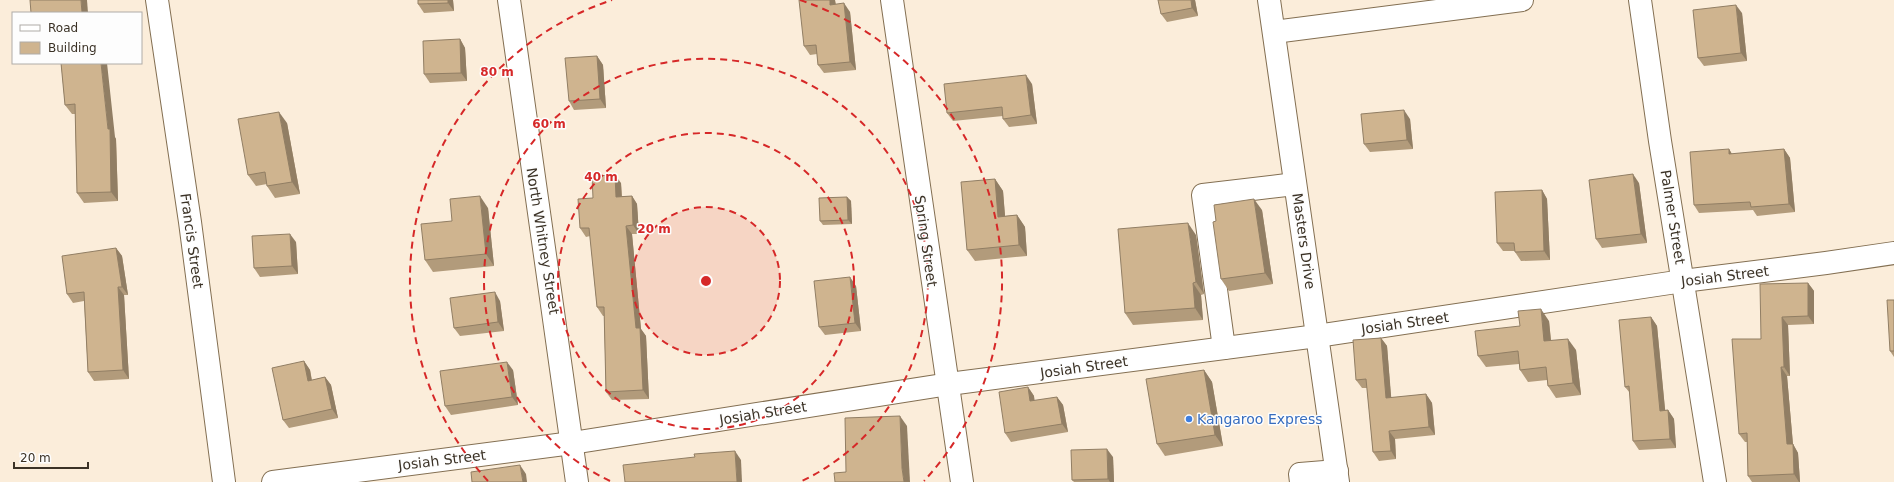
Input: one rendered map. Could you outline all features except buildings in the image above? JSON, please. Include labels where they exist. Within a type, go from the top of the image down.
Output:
[{"type":"street","name":"Francis Street","points":[[157,0],[190,222],[224,482]]},
{"type":"street","name":"North Whitney Street","points":[[509,0],[577,482]]},
{"type":"street","name":"Spring Street","points":[[892,0],[962,482]]},
{"type":"street","name":"Masters Drive","points":[[1269,0],[1337,476]]},
{"type":"street","points":[[1274,32],[1522,0]]},
{"type":"street","name":"Palmer Street","points":[[1640,0],[1660,142],[1715,482]]},
{"type":"street","points":[[1224,348],[1203,195],[1295,184]]},
{"type":"street","name":"Josiah Street","points":[[273,482],[572,443],[948,384],[1317,336],[1683,281],[1894,253]]},
{"type":"street","points":[[1301,482],[1300,474],[1337,476]]},
{"type":"place","name":"Kangaroo Express","points":[[1189,419]]}]
